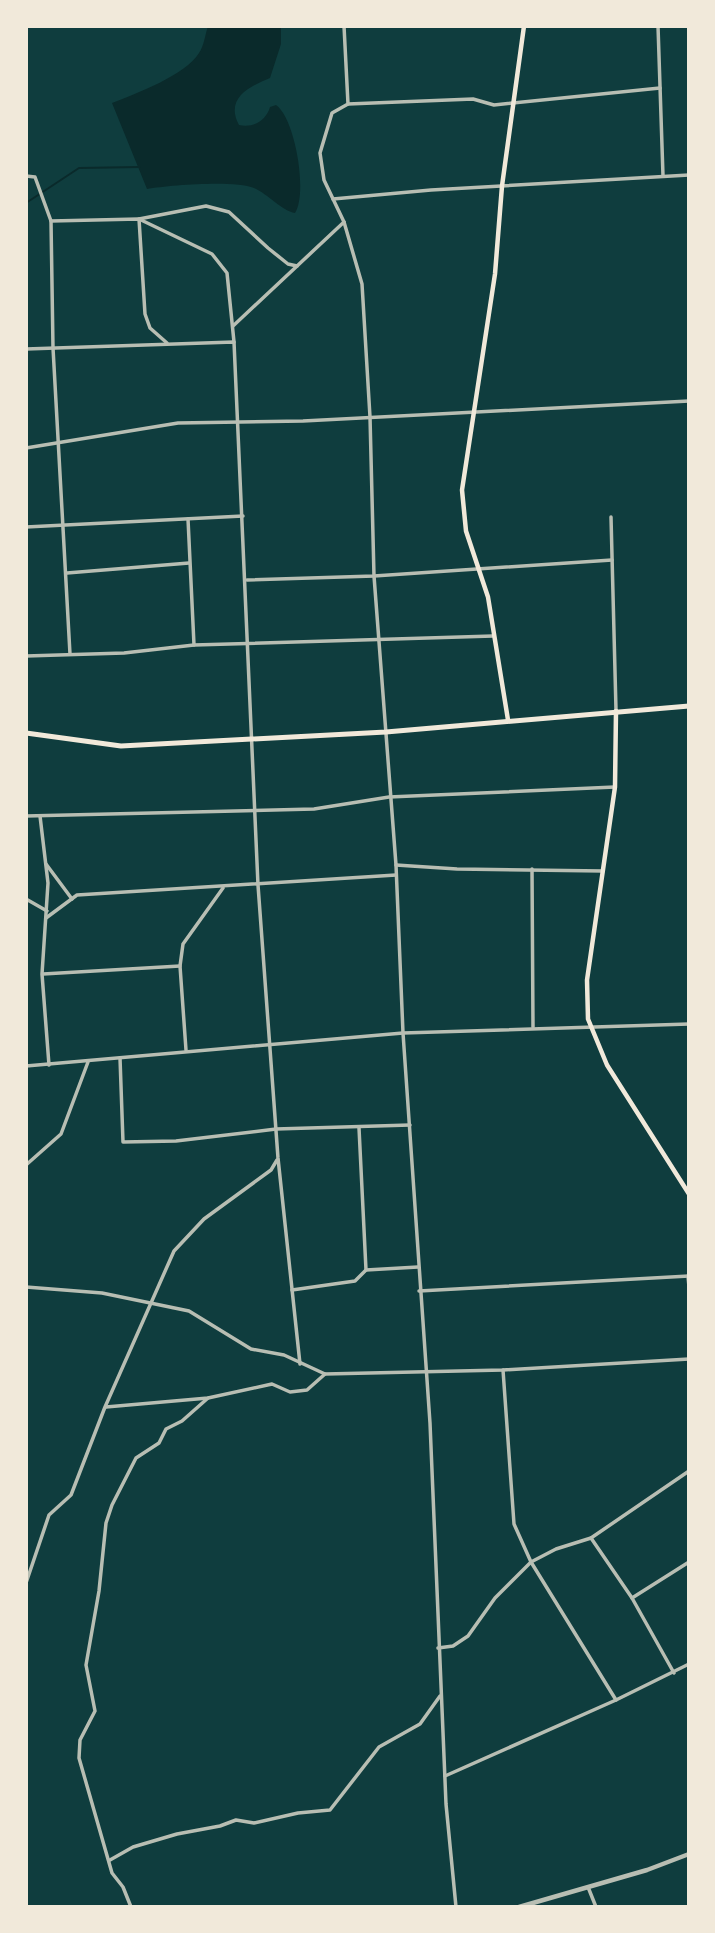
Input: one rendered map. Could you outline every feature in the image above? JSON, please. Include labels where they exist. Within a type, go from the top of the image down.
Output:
[{"type":"highway","points":[[26,733],[121,746],[386,732],[616,710],[689,706]]},
{"type":"main road","points":[[508,720],[488,597],[462,511],[462,490],[495,274],[502,186],[523,26]]},
{"type":"main road","points":[[616,710],[615,787],[586,1002],[590,1026],[607,1065],[688,1191]]},
{"type":"street","points":[[345,26],[348,104]]},
{"type":"street","points":[[658,26],[663,176]]},
{"type":"street","points":[[456,1907],[440,1695],[430,1423],[402,1033],[396,865],[389,797],[381,637],[374,576],[370,416],[362,284],[344,222],[324,180],[320,153],[332,113],[348,104],[473,99],[494,105],[660,88]]},
{"type":"street","points":[[332,199],[689,175]]},
{"type":"street","points":[[26,176],[35,177],[51,221],[53,348],[70,654]]},
{"type":"street","points":[[51,221],[139,219],[206,206],[229,212],[278,256],[298,266]]},
{"type":"street","points":[[139,219],[212,254],[227,273],[233,326],[247,580],[250,739],[258,885],[278,1158],[300,1364]]},
{"type":"street","points":[[139,219],[145,314],[150,328],[168,345]]},
{"type":"street","points":[[233,326],[344,222]]},
{"type":"street","points":[[26,349],[234,342]]},
{"type":"street","points":[[26,448],[178,423],[239,423],[689,401]]},
{"type":"street","points":[[26,527],[243,516]]},
{"type":"street","points":[[611,517],[616,710]]},
{"type":"street","points":[[188,519],[194,645]]},
{"type":"street","points":[[247,580],[374,576],[612,560]]},
{"type":"street","points":[[67,573],[189,563]]},
{"type":"street","points":[[26,656],[124,653],[194,645],[381,637],[493,636]]},
{"type":"street","points":[[26,816],[254,808],[314,809],[389,797],[615,787]]},
{"type":"street","points":[[40,815],[48,883],[42,974],[49,1065]]},
{"type":"street","points":[[45,863],[72,899]]},
{"type":"street","points":[[396,865],[457,869],[603,871]]},
{"type":"street","points":[[532,869],[533,1027]]},
{"type":"street","points":[[46,918],[77,895],[223,888],[396,875]]},
{"type":"street","points":[[186,1051],[180,966],[183,944],[223,888]]},
{"type":"street","points":[[26,899],[47,911]]},
{"type":"street","points":[[42,974],[180,966]]},
{"type":"street","points":[[26,1066],[402,1033],[689,1024]]},
{"type":"street","points":[[120,1058],[123,1142],[176,1141],[276,1129],[410,1125]]},
{"type":"street","points":[[26,1165],[61,1134],[88,1062]]},
{"type":"street","points":[[359,1128],[366,1270]]},
{"type":"street","points":[[26,1583],[49,1515],[71,1495],[105,1407],[174,1251],[204,1219],[271,1170],[278,1158]]},
{"type":"street","points":[[292,1290],[355,1281],[366,1270],[418,1267]]},
{"type":"street","points":[[419,1291],[688,1276],[689,1287]]},
{"type":"street","points":[[26,1287],[102,1293],[189,1311],[251,1349],[284,1355],[325,1374],[503,1370],[689,1359]]},
{"type":"street","points":[[503,1370],[514,1524],[531,1562],[616,1700]]},
{"type":"street","points":[[105,1407],[208,1398],[272,1384],[290,1392],[307,1390],[325,1374]]},
{"type":"street","points":[[131,1907],[123,1887],[112,1872],[79,1758],[80,1740],[95,1712],[86,1665],[99,1591],[106,1523],[136,1458],[159,1443],[166,1429],[182,1421],[208,1398]]},
{"type":"street","points":[[438,1647],[453,1646],[468,1636],[495,1598],[531,1562],[556,1549],[591,1538],[689,1471]]},
{"type":"street","points":[[591,1538],[632,1598],[674,1673]]},
{"type":"street","points":[[632,1598],[689,1562]]},
{"type":"street","points":[[445,1776],[616,1700],[689,1664]]},
{"type":"street","points":[[110,1860],[133,1847],[236,1820],[254,1823],[298,1813],[330,1810],[379,1747],[420,1724],[440,1695]]},
{"type":"street","points":[[519,1907],[689,1854]]},
{"type":"street","points":[[588,1887],[596,1907]]},
{"type":"water","points":[[208,26],[281,26],[281,44],[270,78],[241,95],[235,108],[235,116],[239,125],[249,125],[262,120],[270,107],[276,105],[283,113],[298,156],[300,190],[295,213],[254,188],[245,186],[202,184],[147,189],[112,103],[159,83],[183,69],[201,50]]},
{"type":"waterway","points":[[26,203],[79,168],[140,167]]}]
